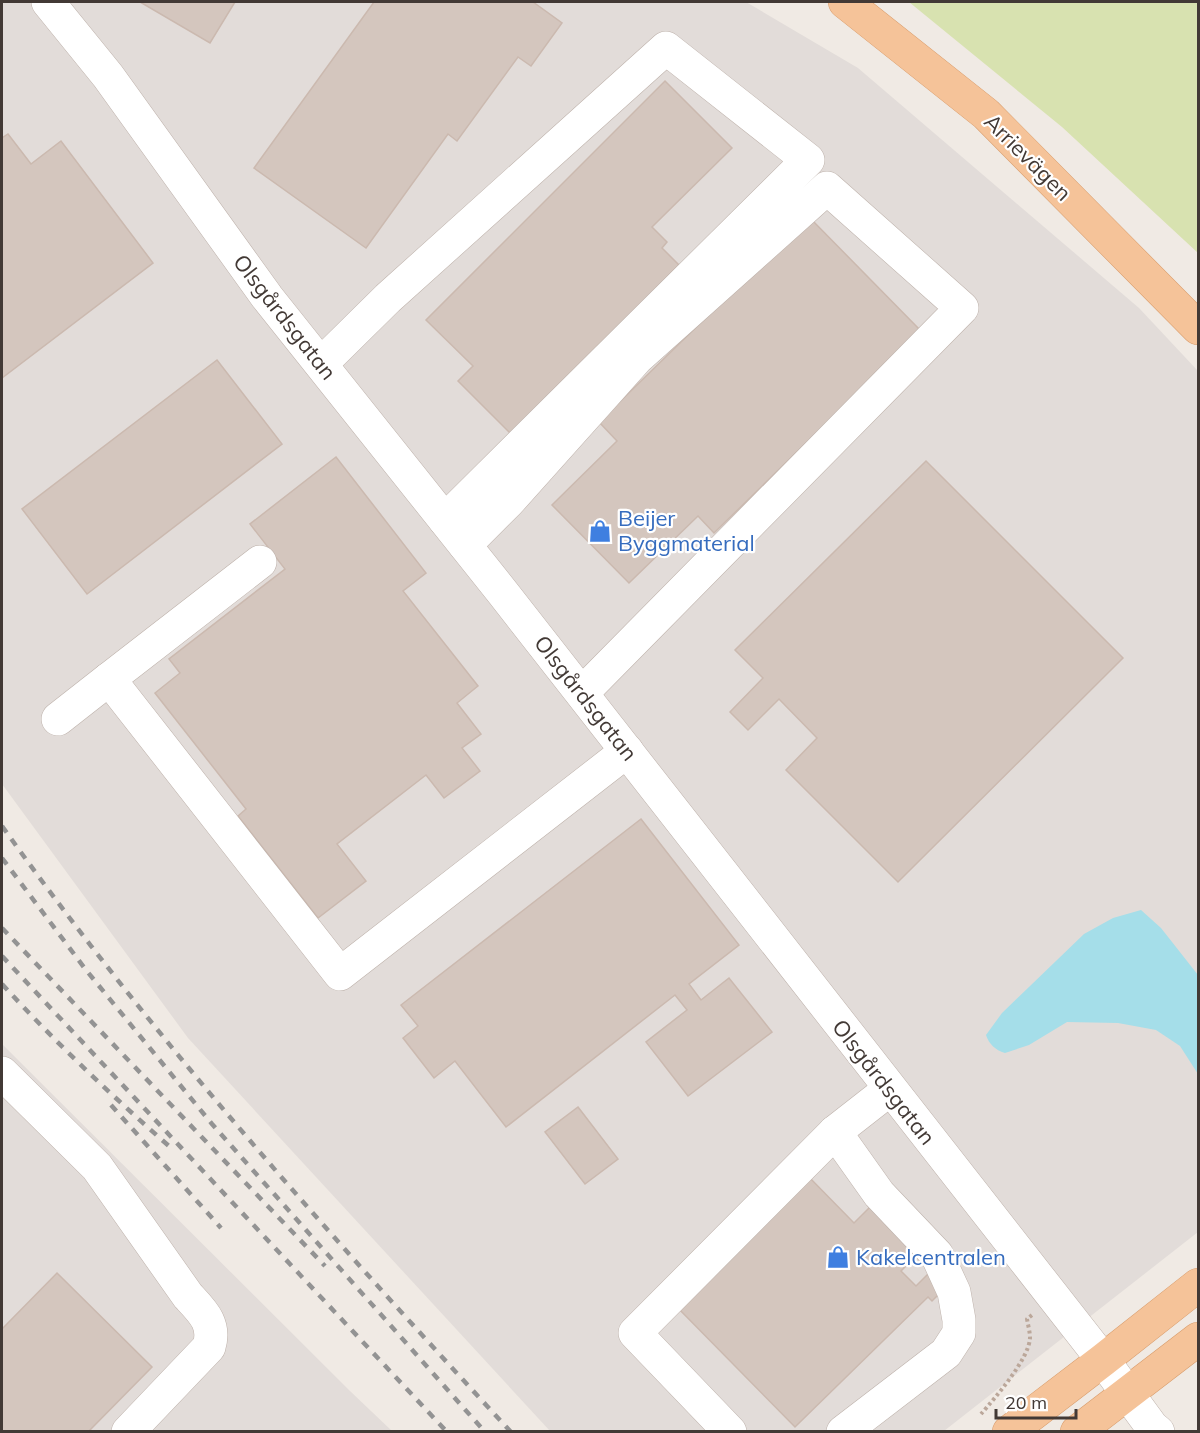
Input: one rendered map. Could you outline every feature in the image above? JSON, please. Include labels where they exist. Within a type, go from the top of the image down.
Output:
[{"type":"main road","name":"Arrievägen","points":[[845,2],[986,114],[1198,328]]},
{"type":"main road","points":[[1009,1431],[1198,1285]]},
{"type":"main road","points":[[1077,1431],[1198,1340]]},
{"type":"street","name":"Olsgårdsgatan","points":[[48,2],[108,76],[267,297],[582,693],[1128,1392],[1152,1427],[1158,1431]]},
{"type":"street","points":[[321,364],[396,290],[666,48],[808,160],[455,532]]},
{"type":"street","points":[[455,532],[509,501],[637,358],[827,188],[962,308],[582,693]]},
{"type":"street","points":[[58,718],[260,562]]},
{"type":"street","points":[[109,679],[340,974],[627,751]]},
{"type":"street","points":[[2,1073],[96,1167],[188,1296],[203,1312],[212,1329],[209,1347],[128,1431]]},
{"type":"street","points":[[730,1431],[635,1333],[835,1132],[890,1089]]},
{"type":"street","points":[[835,1132],[879,1194],[937,1255],[954,1292],[960,1320],[959,1333],[946,1353],[843,1431]]},
{"type":"path","points":[[981,1414],[1021,1361],[1030,1340],[1027,1319],[1054,1298]]},
{"type":"shaded area","points":[[2,2],[746,2],[858,68],[1139,308],[1198,371],[1198,1232],[944,1431],[550,1431],[188,1038],[2,784]]},
{"type":"shaded area","points":[[2,1044],[350,1391],[392,1431],[2,1431]]},
{"type":"green space","points":[[909,2],[1198,2],[1198,253],[1062,127]]},
{"type":"water","points":[[1141,910],[1161,928],[1198,975],[1198,1074],[1180,1046],[1156,1030],[1118,1023],[1067,1022],[1029,1045],[1005,1053],[991,1044],[986,1035],[1002,1013],[1084,934],[1113,918]]},
{"type":"building","points":[[140,2],[235,2],[210,43]]},
{"type":"building","points":[[374,2],[533,2],[562,23],[531,66],[518,57],[457,141],[448,134],[366,248],[254,168]]},
{"type":"building","points":[[665,81],[732,148],[652,227],[667,242],[662,248],[679,265],[510,433],[458,381],[473,366],[426,320]]},
{"type":"building","points":[[8,134],[31,164],[61,141],[153,263],[2,378],[2,138]]},
{"type":"building","points":[[809,217],[921,331],[714,533],[698,516],[629,583],[552,505],[617,441],[599,422]]},
{"type":"building","points":[[217,360],[282,444],[87,594],[22,509]]},
{"type":"building","points":[[336,457],[426,573],[403,591],[478,686],[457,703],[481,734],[462,748],[480,771],[444,798],[426,775],[337,844],[366,881],[318,918],[238,816],[246,809],[155,693],[180,673],[169,659],[285,569],[250,524]]},
{"type":"building","points":[[926,461],[1123,658],[898,882],[786,770],[817,738],[779,699],[748,730],[730,712],[763,678],[735,650]]},
{"type":"building","points":[[641,819],[739,945],[689,984],[701,1000],[729,978],[772,1032],[688,1096],[646,1042],[687,1010],[675,995],[506,1127],[455,1061],[434,1078],[403,1038],[418,1026],[401,1005]]},
{"type":"building","points":[[578,1107],[618,1159],[585,1184],[545,1132]]},
{"type":"building","points":[[806,1174],[854,1223],[874,1203],[921,1251],[901,1271],[916,1286],[928,1274],[944,1289],[932,1301],[928,1297],[795,1427],[674,1304]]},
{"type":"building","points":[[57,1273],[152,1367],[88,1432],[2,1432],[2,1329]]},
{"type":"railway","points":[[2,826],[60,906],[183,1061],[377,1286],[511,1432]]},
{"type":"railway","points":[[2,858],[86,970],[212,1124],[485,1432]]},
{"type":"railway","points":[[2,928],[325,1266]]},
{"type":"railway","points":[[2,956],[447,1432]]},
{"type":"railway","points":[[2,984],[84,1068],[170,1147]]},
{"type":"railway","points":[[111,1105],[221,1228]]},
{"type":"place","name":"Beijer Byggmaterial","points":[[600,531]]},
{"type":"place","name":"Kakelcentralen","points":[[838,1257]]}]
